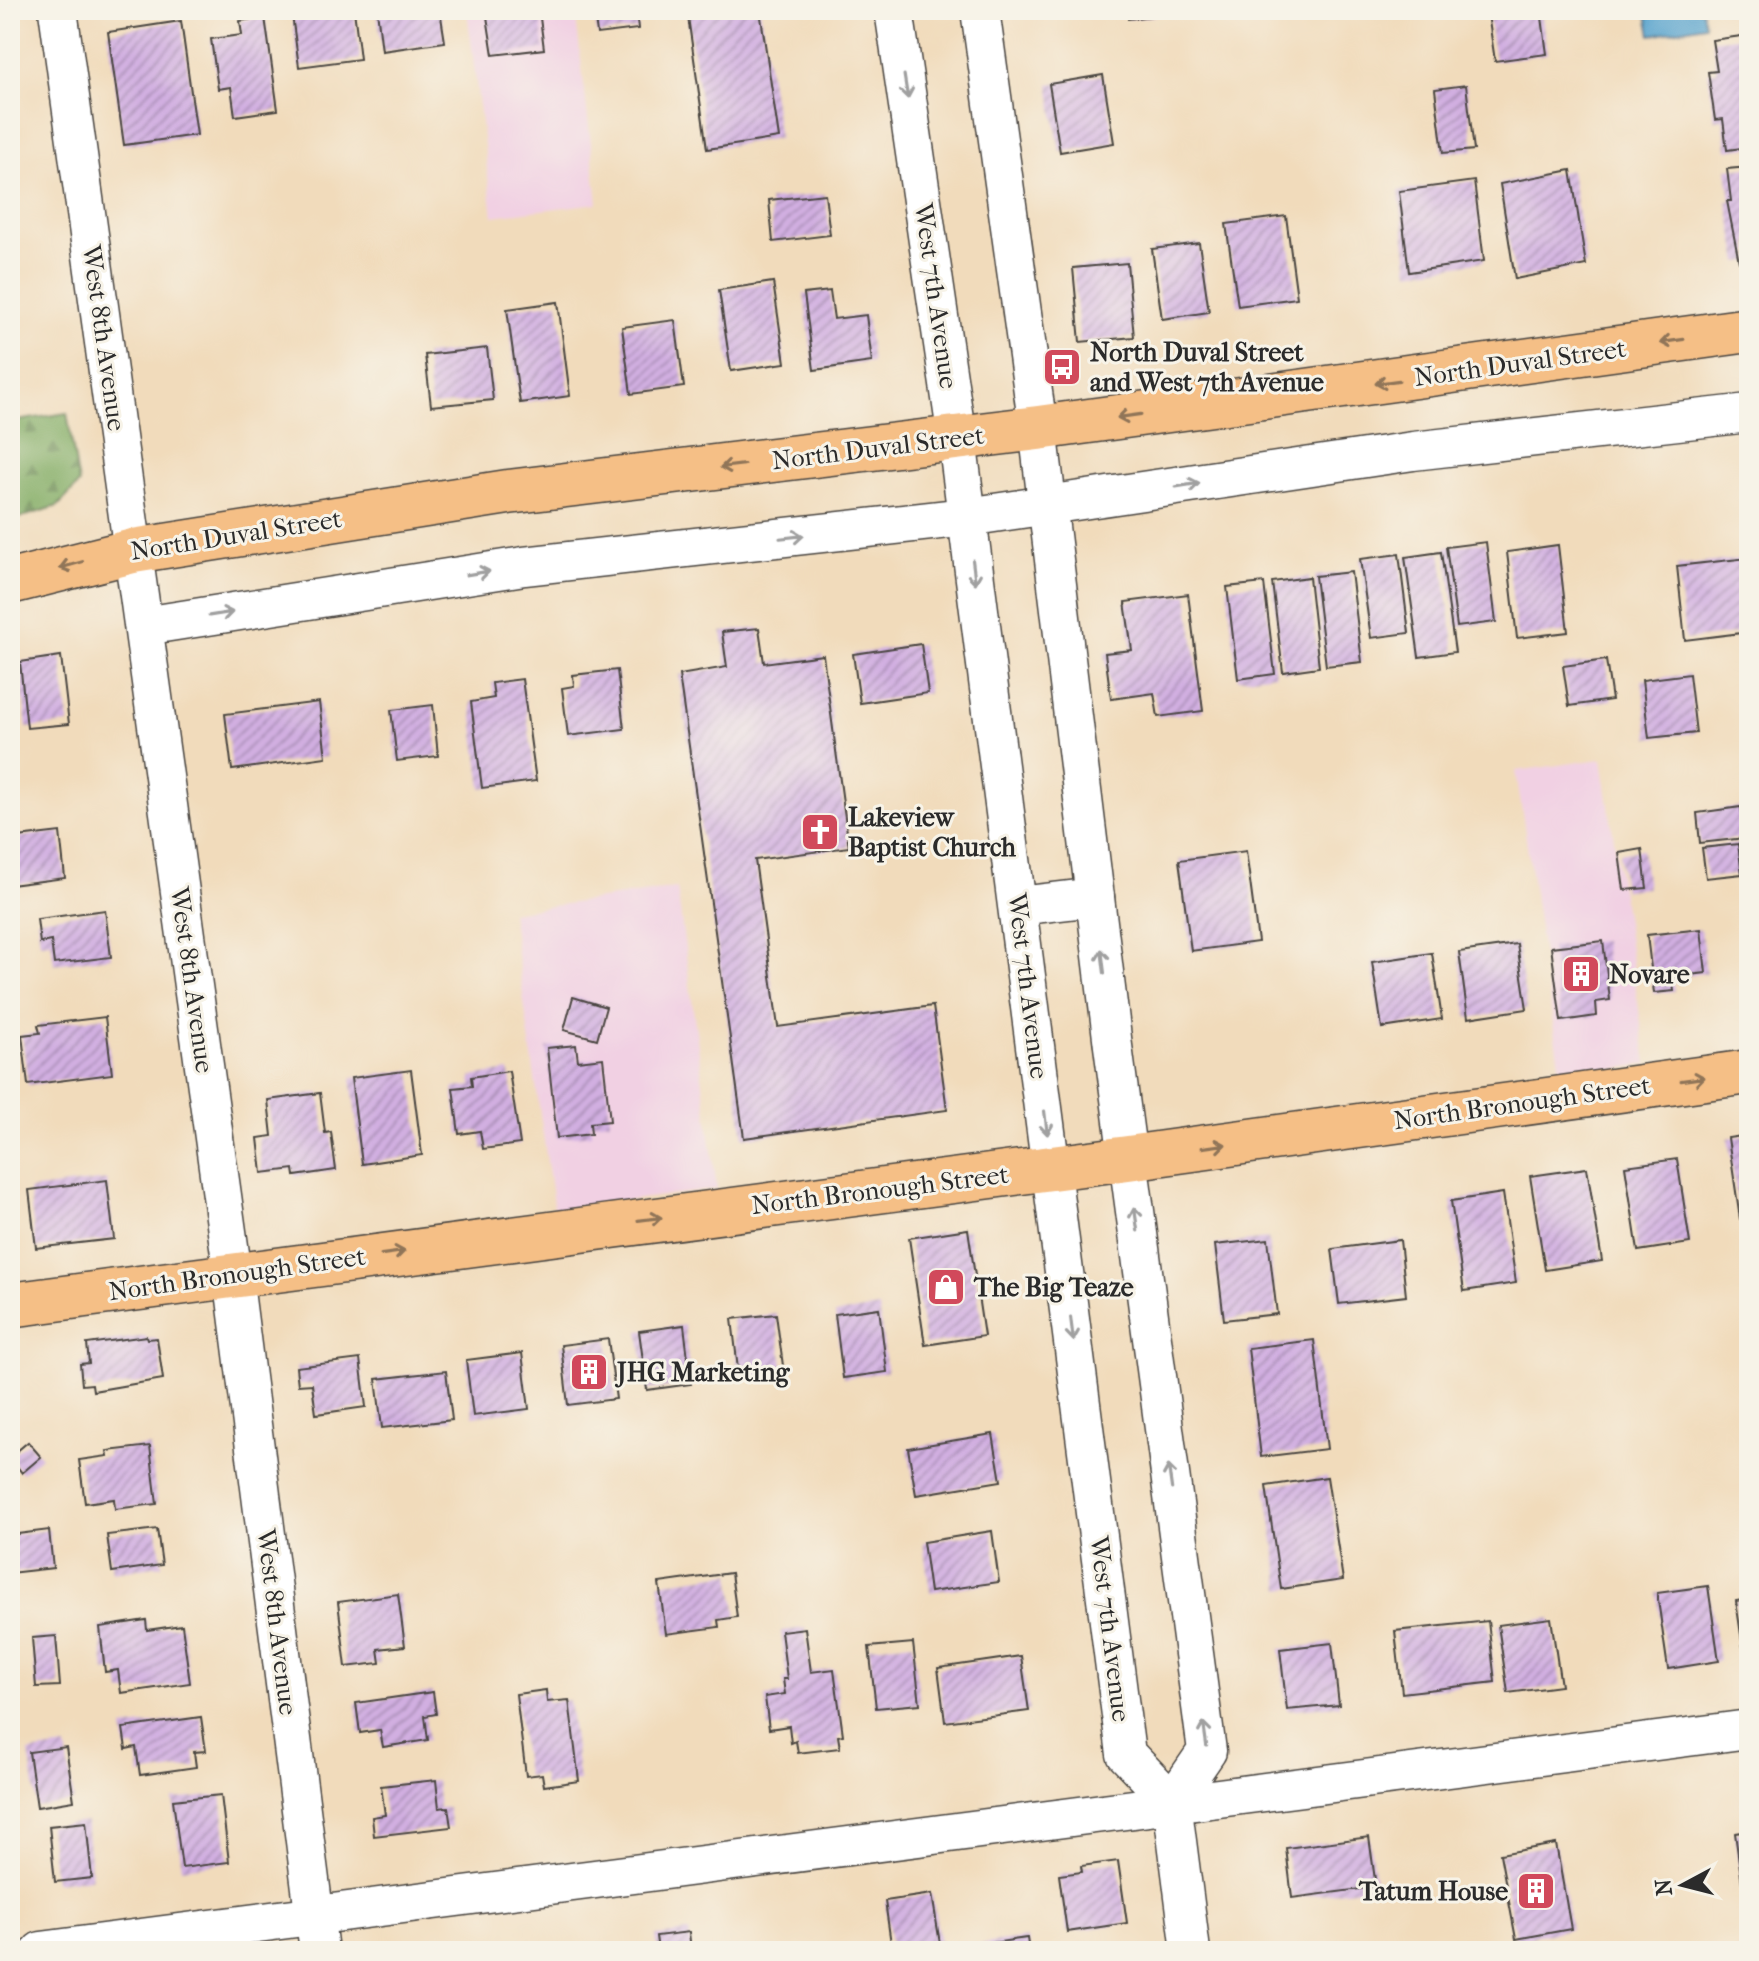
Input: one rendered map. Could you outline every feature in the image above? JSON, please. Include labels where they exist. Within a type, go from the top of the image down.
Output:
[{"type":"main road","name":"North Duval Street","points":[[10,582],[133,551],[508,492],[957,439],[1749,330]]},
{"type":"main road","name":"North Bronough Street","points":[[10,1305],[1128,1158],[1749,1072]]},
{"type":"street","name":"West 8th Avenue","points":[[58,10],[233,1275],[317,1933]]},
{"type":"street","name":"West 7th Avenue","points":[[894,10],[957,439],[1126,1754],[1172,1802]]},
{"type":"street","points":[[980,10],[1038,428],[1128,1158],[1207,1751],[1172,1802],[1191,1951]]},
{"type":"street","points":[[144,626],[524,566],[1048,507],[1413,451],[1749,413]]},
{"type":"street","points":[[1018,906],[1095,897]]},
{"type":"street","points":[[41,1951],[317,1933],[1172,1802],[1749,1729]]},
{"type":"shaded area","points":[[467,10],[575,10],[598,203],[493,216]]},
{"type":"shaded area","points":[[1602,759],[1647,1064],[1561,1077],[1516,771]]},
{"type":"shaded area","points":[[677,888],[717,1189],[554,1210],[511,912]]},
{"type":"green space","points":[[67,413],[79,484],[58,506],[10,521],[10,422]]},
{"type":"water","points":[[1646,10],[1702,10],[1705,25],[1651,35]]},
{"type":"building","points":[[309,10],[354,10],[360,59],[299,67],[292,15]]},
{"type":"building","points":[[377,10],[440,10],[445,42],[382,51]]},
{"type":"building","points":[[486,10],[539,10],[544,49],[493,55]]},
{"type":"building","points":[[594,10],[636,10],[638,29],[597,34]]},
{"type":"building","points":[[687,10],[760,10],[779,138],[707,149]]},
{"type":"building","points":[[1127,10],[1177,10],[1177,13],[1128,19]]},
{"type":"building","points":[[1541,10],[1547,54],[1495,61],[1488,14]]},
{"type":"building","points":[[265,17],[278,110],[235,116],[231,87],[218,89],[211,39],[242,35],[240,21]]},
{"type":"building","points":[[181,21],[197,135],[124,145],[108,32]]},
{"type":"building","points":[[1749,35],[1749,147],[1727,150],[1723,119],[1715,120],[1708,72],[1717,71],[1712,40]]},
{"type":"building","points":[[1103,75],[1114,143],[1060,152],[1049,84]]},
{"type":"building","points":[[1466,85],[1474,150],[1443,153],[1435,89]]},
{"type":"building","points":[[1749,167],[1749,261],[1739,262],[1727,201],[1731,201],[1727,169]]},
{"type":"building","points":[[1571,170],[1586,265],[1515,279],[1500,184]]},
{"type":"building","points":[[1474,181],[1484,261],[1409,272],[1399,191]]},
{"type":"building","points":[[825,194],[830,235],[773,242],[769,200]]},
{"type":"building","points":[[1286,216],[1297,298],[1238,306],[1226,224]]},
{"type":"building","points":[[1199,243],[1209,312],[1162,319],[1152,249]]},
{"type":"building","points":[[1127,263],[1134,337],[1080,342],[1073,268]]},
{"type":"building","points":[[773,282],[785,363],[731,371],[719,290]]},
{"type":"building","points":[[830,291],[834,319],[866,315],[872,362],[814,370],[804,294]]},
{"type":"building","points":[[558,302],[570,396],[520,403],[507,309]]},
{"type":"building","points":[[675,320],[684,387],[631,394],[622,327]]},
{"type":"building","points":[[487,348],[493,400],[431,406],[425,355]]},
{"type":"building","points":[[1486,542],[1496,622],[1457,627],[1446,547]]},
{"type":"building","points":[[1558,545],[1568,632],[1517,638],[1507,552]]},
{"type":"building","points":[[1441,552],[1455,652],[1419,657],[1405,557]]},
{"type":"building","points":[[1399,554],[1409,633],[1371,638],[1360,559]]},
{"type":"building","points":[[1748,558],[1749,632],[1685,640],[1677,566]]},
{"type":"building","points":[[1351,572],[1362,662],[1326,666],[1315,576]]},
{"type":"building","points":[[1309,577],[1319,667],[1283,672],[1272,582]]},
{"type":"building","points":[[1264,583],[1275,674],[1238,679],[1227,587]]},
{"type":"building","points":[[1188,594],[1203,711],[1158,717],[1154,693],[1111,699],[1105,653],[1132,650],[1125,602]]},
{"type":"building","points":[[759,628],[764,663],[823,655],[849,847],[755,860],[778,1027],[933,1006],[947,1110],[744,1138],[679,675],[727,667],[722,632]]},
{"type":"building","points":[[921,644],[928,693],[860,703],[853,654]]},
{"type":"building","points":[[61,656],[69,724],[27,728],[20,662]]},
{"type":"building","points":[[1606,660],[1612,700],[1569,706],[1563,666]]},
{"type":"building","points":[[617,670],[624,729],[568,736],[562,688],[574,686],[573,675]]},
{"type":"building","points":[[1689,674],[1696,733],[1649,738],[1642,680]]},
{"type":"building","points":[[522,679],[536,781],[482,788],[471,702],[494,698],[492,683]]},
{"type":"building","points":[[319,702],[326,757],[232,770],[225,714]]},
{"type":"building","points":[[433,705],[438,756],[397,761],[391,710]]},
{"type":"building","points":[[1741,807],[1745,838],[1700,843],[1697,813]]},
{"type":"building","points":[[60,832],[65,878],[10,885],[10,838]]},
{"type":"building","points":[[1738,844],[1742,874],[1706,878],[1702,848]]},
{"type":"building","points":[[1642,849],[1647,888],[1624,890],[1619,853]]},
{"type":"building","points":[[1246,851],[1258,942],[1191,951],[1179,860]]},
{"type":"building","points":[[105,910],[111,957],[54,964],[51,941],[40,943],[37,919]]},
{"type":"building","points":[[1701,929],[1706,973],[1672,977],[1674,991],[1654,993],[1647,935]]},
{"type":"building","name":"Novare","points":[[1603,941],[1610,1000],[1596,1002],[1597,1016],[1561,1021],[1551,947]]},
{"type":"building","points":[[1517,944],[1527,1009],[1468,1018],[1459,952]]},
{"type":"building","points":[[1432,953],[1442,1019],[1382,1028],[1372,962]]},
{"type":"building","points":[[573,997],[606,1007],[597,1039],[564,1030]]},
{"type":"building","points":[[105,1017],[112,1074],[28,1085],[22,1035],[40,1033],[38,1025]]},
{"type":"building","points":[[576,1045],[578,1061],[603,1058],[610,1121],[590,1123],[591,1134],[557,1138],[547,1048]]},
{"type":"building","points":[[411,1070],[422,1155],[362,1164],[351,1078]]},
{"type":"building","points":[[509,1071],[520,1144],[483,1149],[480,1131],[459,1134],[453,1088],[472,1086],[471,1077]]},
{"type":"building","points":[[320,1093],[325,1133],[331,1132],[336,1170],[295,1176],[294,1169],[262,1173],[258,1138],[272,1136],[268,1100]]},
{"type":"building","points":[[1749,1135],[1749,1218],[1740,1219],[1728,1138]]},
{"type":"building","points":[[1677,1159],[1690,1243],[1638,1251],[1625,1166]]},
{"type":"building","points":[[1587,1168],[1602,1261],[1545,1270],[1530,1176]]},
{"type":"building","points":[[107,1180],[114,1239],[36,1248],[29,1190]]},
{"type":"building","points":[[1503,1193],[1516,1283],[1464,1291],[1451,1201]]},
{"type":"building","name":"The Big Teaze","points":[[968,1229],[984,1336],[925,1345],[909,1238]]},
{"type":"building","points":[[1268,1239],[1277,1314],[1224,1320],[1215,1245]]},
{"type":"building","points":[[1400,1240],[1406,1296],[1339,1304],[1332,1249]]},
{"type":"building","points":[[879,1308],[887,1372],[843,1378],[835,1314]]},
{"type":"building","points":[[776,1314],[784,1373],[739,1378],[732,1319]]},
{"type":"building","points":[[684,1325],[691,1384],[647,1390],[639,1331]]},
{"type":"building","points":[[146,1336],[147,1339],[157,1338],[163,1379],[93,1391],[92,1384],[82,1385],[80,1364],[89,1363],[87,1344]]},
{"type":"building","name":"JHG Marketing","points":[[608,1339],[616,1399],[568,1405],[561,1345]]},
{"type":"building","points":[[1314,1340],[1327,1449],[1261,1457],[1248,1348]]},
{"type":"building","points":[[522,1353],[529,1409],[473,1416],[466,1360]]},
{"type":"building","points":[[360,1359],[366,1407],[316,1414],[312,1384],[298,1385],[296,1367]]},
{"type":"building","points":[[446,1371],[452,1420],[382,1428],[376,1379]]},
{"type":"building","points":[[993,1434],[1001,1481],[916,1495],[908,1448]]},
{"type":"building","points":[[28,1442],[41,1457],[22,1473],[10,1457]]},
{"type":"building","points":[[150,1446],[157,1504],[115,1509],[114,1499],[85,1503],[79,1460],[108,1456],[107,1451]]},
{"type":"building","points":[[1327,1477],[1343,1580],[1281,1589],[1266,1486]]},
{"type":"building","points":[[157,1529],[162,1565],[112,1572],[107,1535]]},
{"type":"building","points":[[49,1530],[53,1568],[10,1573],[10,1535]]},
{"type":"building","points":[[992,1531],[999,1582],[930,1592],[923,1542]]},
{"type":"building","points":[[731,1573],[737,1617],[718,1620],[719,1627],[666,1634],[659,1583]]},
{"type":"building","points":[[1708,1586],[1719,1661],[1668,1669],[1657,1593]]},
{"type":"building","points":[[398,1594],[405,1646],[378,1649],[380,1663],[346,1667],[338,1602]]},
{"type":"building","points":[[1749,1599],[1749,1674],[1747,1675],[1736,1601]]},
{"type":"building","points":[[1551,1618],[1561,1686],[1508,1693],[1498,1625]]},
{"type":"building","points":[[146,1620],[147,1630],[182,1625],[190,1683],[121,1693],[118,1670],[105,1672],[100,1627]]},
{"type":"building","points":[[1488,1621],[1495,1682],[1402,1693],[1395,1631]]},
{"type":"building","points":[[805,1628],[811,1672],[834,1669],[843,1735],[838,1736],[840,1748],[798,1753],[796,1741],[791,1743],[789,1726],[769,1729],[765,1697],[785,1694],[783,1679],[787,1679],[781,1631]]},
{"type":"building","points":[[56,1636],[60,1686],[36,1687],[32,1638]]},
{"type":"building","points":[[913,1643],[920,1704],[876,1708],[869,1647]]},
{"type":"building","points":[[1332,1643],[1339,1705],[1287,1710],[1280,1649]]},
{"type":"building","points":[[1021,1656],[1029,1711],[945,1722],[938,1668]]},
{"type":"building","points":[[546,1690],[547,1702],[569,1700],[579,1781],[544,1786],[542,1774],[526,1776],[516,1694]]},
{"type":"building","points":[[433,1692],[436,1714],[425,1716],[428,1740],[383,1747],[380,1730],[360,1733],[356,1703]]},
{"type":"building","points":[[201,1717],[206,1751],[194,1752],[196,1767],[140,1775],[136,1747],[126,1749],[123,1728]]},
{"type":"building","points":[[66,1747],[74,1801],[37,1807],[29,1752]]},
{"type":"building","points":[[436,1780],[439,1808],[448,1807],[451,1827],[374,1836],[372,1817],[385,1815],[381,1786]]},
{"type":"building","points":[[221,1795],[229,1862],[182,1868],[173,1800]]},
{"type":"building","points":[[86,1822],[92,1878],[55,1882],[49,1826]]},
{"type":"building","points":[[1749,1831],[1749,1889],[1743,1890],[1735,1833]]},
{"type":"building","points":[[1369,1837],[1376,1887],[1292,1898],[1286,1848]]},
{"type":"building","name":"Tatum House","points":[[1556,1844],[1571,1929],[1516,1939],[1500,1854]]},
{"type":"building","points":[[1118,1861],[1127,1923],[1067,1932],[1059,1875],[1082,1872],[1081,1866]]},
{"type":"building","points":[[932,1894],[941,1950],[892,1951],[885,1901]]},
{"type":"building","points":[[689,1932],[691,1951],[658,1951],[656,1936]]},
{"type":"building","points":[[1027,1938],[1029,1951],[979,1951],[978,1945]]},
{"type":"place","name":"North Duval Street and West 7th Avenue","points":[[1062,367]]},
{"type":"place","name":"Lakeview Baptist Church","points":[[820,832]]},
{"type":"place","name":"Novare","points":[[1581,974]]},
{"type":"place","name":"The Big Teaze","points":[[946,1287]]},
{"type":"place","name":"JHG Marketing","points":[[589,1372]]},
{"type":"place","name":"Tatum House","points":[[1536,1891]]}]
